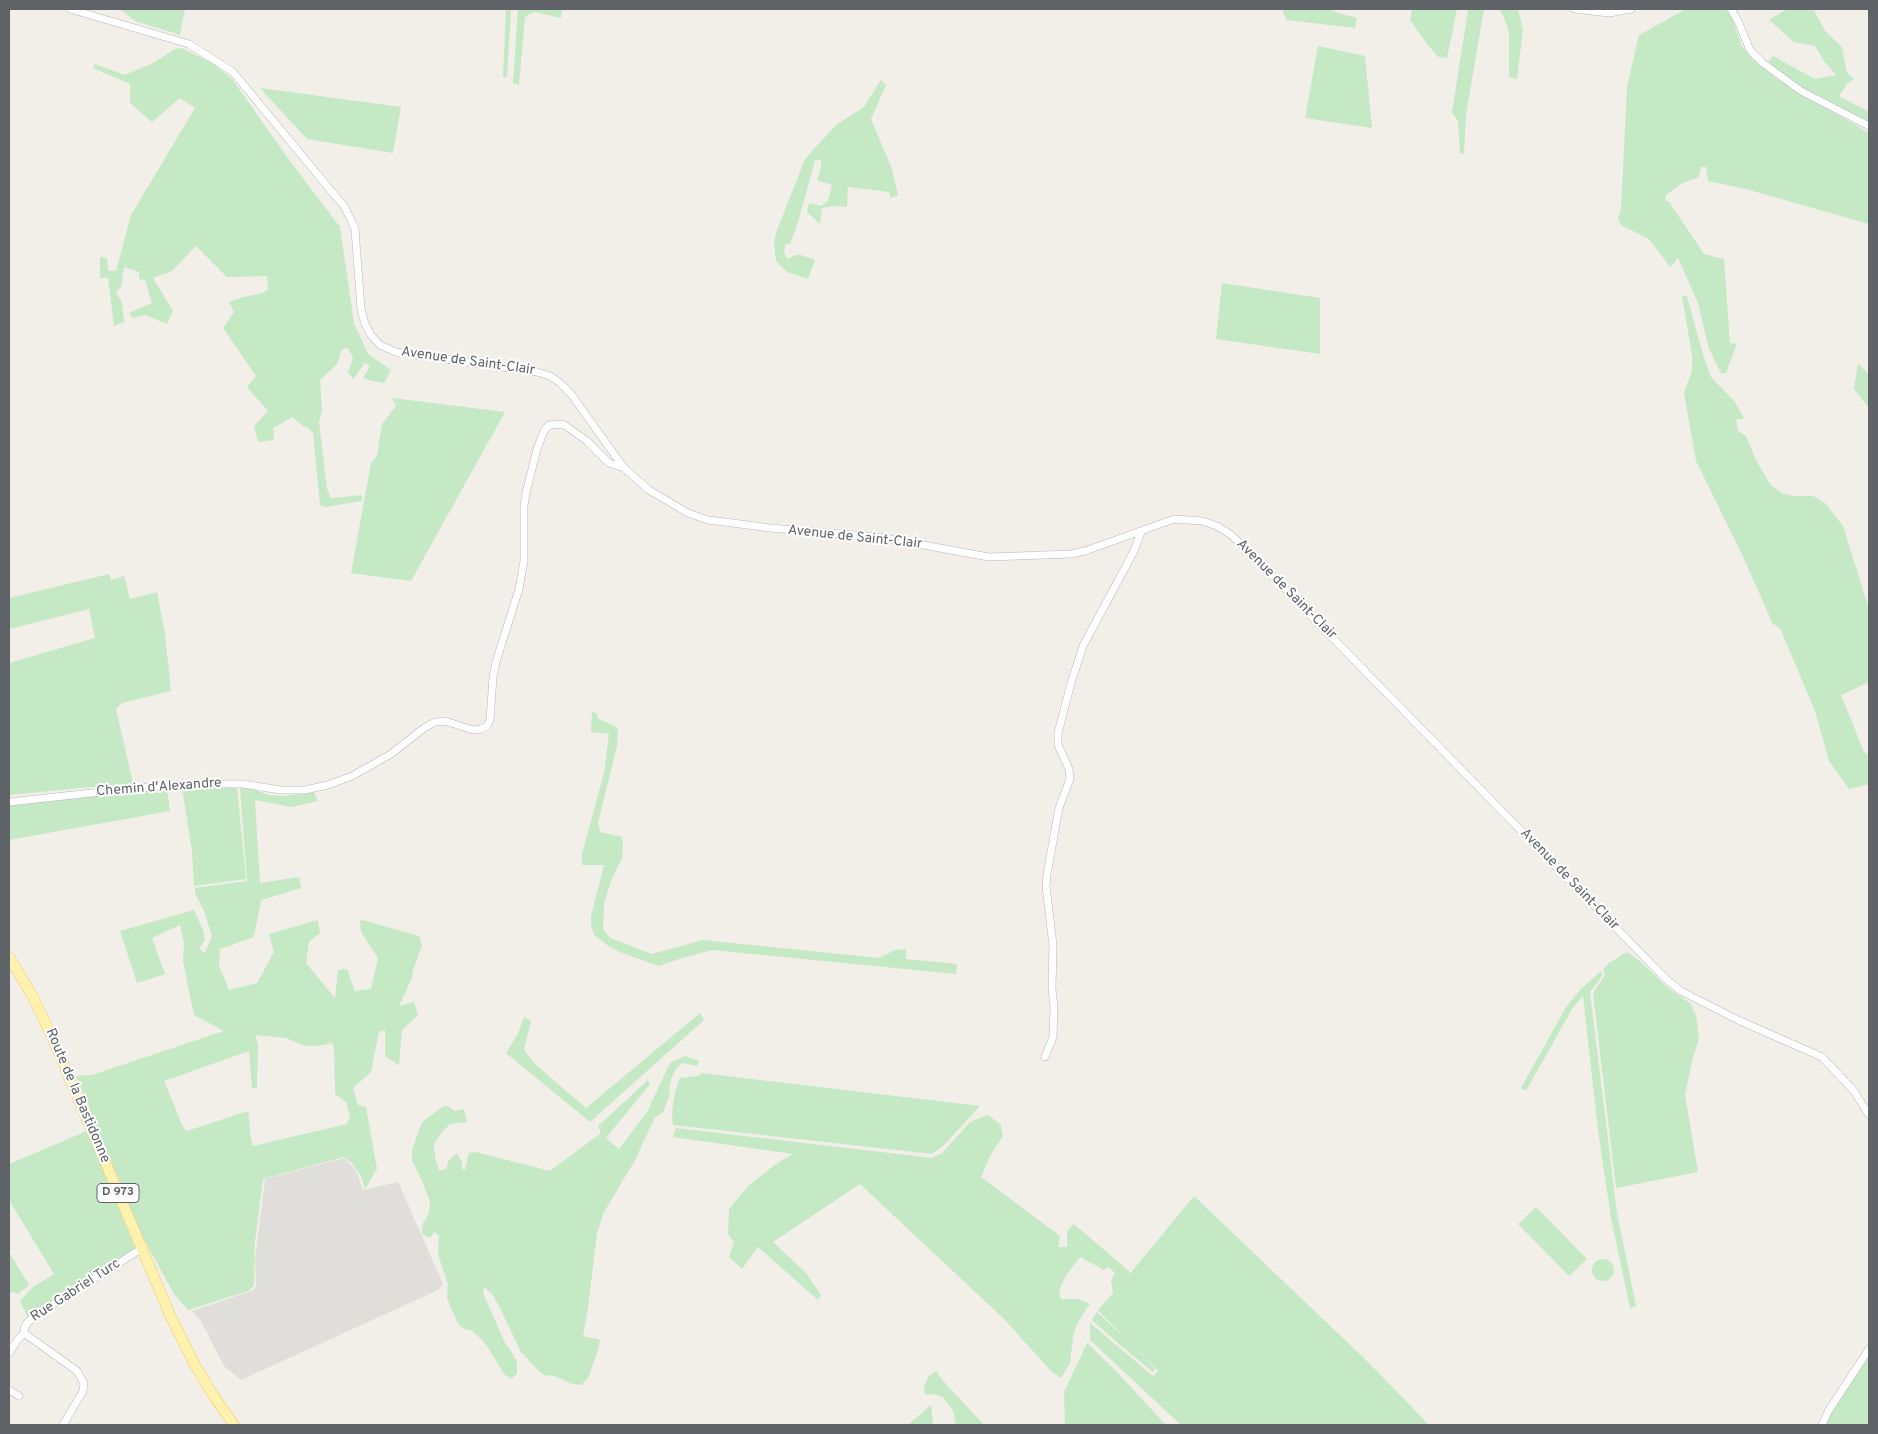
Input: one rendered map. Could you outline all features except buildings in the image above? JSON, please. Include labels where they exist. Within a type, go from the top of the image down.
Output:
[{"type":"main road","name":"Route de la Bastidonne","points":[[9,957],[36,1004],[53,1039],[170,1315],[195,1366],[234,1425]]},
{"type":"street","name":"Avenue de Saint-Clair","points":[[70,9],[189,44],[233,72],[348,213],[355,229],[361,309],[365,324],[371,335],[380,345],[396,352],[537,372],[550,376],[571,394],[624,468],[649,490],[671,504],[708,520],[770,528],[879,537],[989,557],[1070,554],[1085,551],[1174,519],[1202,521],[1217,526],[1230,534],[1256,558],[1666,979],[1680,991],[1755,1028],[1822,1056],[1854,1091],[1869,1114]]},
{"type":"street","points":[[1575,9],[1609,13],[1631,9]]},
{"type":"street","points":[[1731,9],[1750,50],[1763,63],[1801,91],[1869,126]]},
{"type":"street","name":"Chemin d'Alexandre","points":[[9,802],[174,784],[243,784],[280,790],[305,790],[328,785],[352,776],[390,754],[424,728],[436,722],[445,721],[473,730],[487,726],[490,720],[496,662],[519,588],[524,561],[524,506],[526,493],[537,449],[544,431],[549,425],[563,424],[587,441],[609,463],[624,468]]},
{"type":"street","points":[[1045,1057],[1053,1037],[1054,1008],[1052,945],[1046,886],[1047,874],[1059,808],[1070,779],[1069,769],[1058,745],[1058,733],[1083,646],[1134,551],[1141,532]]},
{"type":"street","name":"Rue Gabriel Turc","points":[[65,1425],[83,1391],[84,1383],[77,1370],[24,1334],[27,1323],[35,1316],[141,1249]]},
{"type":"street","points":[[9,1353],[18,1339],[24,1334]]},
{"type":"street","points":[[1822,1425],[1829,1410],[1869,1349]]},
{"type":"street","points":[[9,1390],[19,1396]]},
{"type":"shaded area","points":[[344,1158],[356,1170],[363,1190],[398,1182],[443,1284],[438,1290],[241,1380],[224,1366],[201,1321],[192,1311],[254,1290],[256,1286],[255,1260],[265,1179]]},
{"type":"green space","points":[[116,9],[185,9],[180,35],[135,21],[124,12]]},
{"type":"green space","points":[[506,9],[511,9],[507,77],[503,77]]},
{"type":"green space","points":[[518,9],[562,9],[561,18],[534,12],[525,17],[519,85],[513,83]]},
{"type":"green space","points":[[1283,9],[1329,9],[1357,18],[1355,28],[1287,20]]},
{"type":"green space","points":[[1412,9],[1457,9],[1447,58],[1438,57],[1427,44],[1410,20]]},
{"type":"green space","points":[[1465,9],[1484,9],[1466,114],[1464,154],[1460,153],[1458,121],[1452,112],[1468,10]]},
{"type":"green space","points":[[1499,9],[1518,9],[1523,30],[1517,79],[1509,77],[1509,32]]},
{"type":"green space","points":[[1686,9],[1724,9],[1730,13],[1742,46],[1752,59],[1777,79],[1869,133],[1869,224],[1746,189],[1708,181],[1706,167],[1701,167],[1699,177],[1682,183],[1666,195],[1665,200],[1669,202],[1704,254],[1724,259],[1730,343],[1737,344],[1726,373],[1721,373],[1709,349],[1698,303],[1678,258],[1670,267],[1649,239],[1621,225],[1618,218],[1621,209],[1627,87],[1639,35]]},
{"type":"green space","points":[[1787,9],[1813,9],[1826,32],[1842,47],[1847,73],[1854,79],[1847,84],[1839,96],[1869,112],[1869,122],[1803,88],[1768,62],[1773,56],[1815,79],[1836,75],[1824,61],[1815,46],[1794,42],[1769,20]]},
{"type":"green space","points":[[1318,46],[1365,56],[1372,128],[1305,118]]},
{"type":"green space","points":[[182,48],[212,63],[232,79],[340,227],[354,323],[368,354],[391,370],[384,383],[372,381],[363,378],[370,366],[365,363],[353,379],[348,372],[353,358],[348,348],[342,349],[337,364],[320,380],[322,410],[319,422],[327,489],[331,498],[362,495],[362,501],[325,507],[320,505],[313,433],[292,417],[273,428],[274,440],[258,442],[254,426],[268,411],[247,387],[256,376],[223,328],[234,312],[229,302],[268,290],[267,276],[227,277],[196,246],[172,271],[153,278],[173,311],[167,324],[145,315],[132,318],[129,313],[152,303],[145,280],[139,279],[139,272],[124,267],[121,287],[116,292],[122,303],[124,322],[114,326],[108,278],[100,278],[100,257],[107,258],[108,271],[116,271],[131,215],[195,108],[180,98],[152,122],[130,103],[130,84],[93,68],[95,64],[125,75],[155,62],[175,49]]},
{"type":"green space","points":[[881,80],[886,85],[871,119],[892,169],[898,195],[891,198],[889,192],[848,187],[847,207],[822,208],[820,224],[807,212],[809,203],[821,206],[828,201],[832,185],[817,180],[821,168],[821,160],[815,160],[799,219],[790,244],[785,244],[784,253],[788,259],[795,255],[801,255],[815,260],[808,279],[787,272],[776,261],[774,245],[776,233],[805,159],[836,125],[864,107]]},
{"type":"green space","points":[[260,88],[401,107],[393,153],[307,139]]},
{"type":"green space","points":[[1222,283],[1320,298],[1320,354],[1216,339]]},
{"type":"green space","points":[[1682,296],[1687,296],[1711,377],[1735,402],[1744,418],[1736,420],[1738,431],[1746,436],[1756,460],[1770,484],[1781,493],[1794,496],[1813,496],[1825,503],[1843,526],[1869,609],[1869,682],[1841,695],[1864,752],[1869,755],[1869,784],[1849,789],[1829,761],[1815,711],[1780,628],[1773,624],[1740,550],[1696,461],[1684,393],[1692,371],[1692,355]]},
{"type":"green space","points":[[1858,363],[1869,374],[1869,408],[1854,389]]},
{"type":"green space","points":[[392,398],[505,412],[411,581],[351,573],[371,463],[377,456],[382,424],[396,406]]},
{"type":"green space","points":[[109,574],[111,580],[124,576],[130,599],[157,592],[165,634],[171,691],[122,703],[116,709],[133,783],[9,795],[9,663],[95,638],[89,609],[9,629],[9,598]]},
{"type":"green space","points":[[592,712],[596,713],[599,719],[618,728],[617,746],[598,823],[600,832],[622,837],[623,846],[622,858],[611,881],[604,903],[603,929],[610,938],[652,954],[703,940],[879,958],[895,950],[906,949],[906,959],[957,964],[956,974],[712,950],[659,966],[622,953],[607,945],[594,935],[591,925],[591,916],[604,865],[582,865],[582,854],[604,773],[609,734],[591,732]]},
{"type":"green space","points":[[167,787],[170,811],[9,840],[9,806]]},
{"type":"green space","points":[[237,787],[246,879],[194,886],[192,851],[182,788]]},
{"type":"green space","points":[[240,788],[252,789],[269,795],[283,796],[314,792],[318,801],[291,807],[255,800],[260,883],[299,877],[301,888],[261,900],[254,937],[220,949],[219,966],[229,990],[257,983],[274,952],[269,934],[318,920],[320,933],[309,942],[306,963],[335,998],[338,970],[347,969],[355,991],[371,989],[378,958],[361,932],[360,920],[419,936],[422,945],[412,978],[399,1006],[414,1002],[418,1015],[402,1030],[399,1065],[385,1056],[385,1030],[379,1032],[371,1072],[353,1088],[358,1105],[366,1107],[377,1169],[365,1189],[361,1176],[352,1163],[344,1157],[263,1179],[255,1241],[254,1286],[248,1291],[188,1310],[174,1294],[142,1236],[76,1076],[92,1075],[224,1031],[194,1015],[183,961],[184,944],[180,925],[152,938],[165,974],[137,983],[120,931],[194,910],[203,930],[205,940],[199,949],[205,953],[212,936],[204,911],[195,893],[195,888],[247,881]],"holes":[[[255,1035],[286,1038],[306,1046],[332,1043],[334,1049],[335,1094],[346,1102],[350,1116],[347,1124],[253,1146],[248,1111],[187,1131],[183,1127],[164,1081],[249,1051],[252,1088],[257,1088],[258,1044]]]},
{"type":"green space","points":[[1627,952],[1642,963],[1667,987],[1690,1003],[1696,1015],[1699,1039],[1685,1095],[1698,1172],[1616,1188],[1593,993],[1605,975],[1603,970],[1609,963]]},
{"type":"green space","points":[[1601,971],[1603,975],[1590,992],[1617,1213],[1636,1306],[1630,1308],[1611,1218],[1598,1130],[1583,996],[1572,1009],[1526,1091],[1521,1088],[1566,1007],[1580,990]]},
{"type":"green space","points":[[700,1013],[704,1020],[590,1122],[506,1053],[518,1034],[524,1017],[531,1021],[524,1050],[536,1065],[586,1108]]},
{"type":"green space","points":[[685,1056],[699,1061],[697,1066],[682,1063],[676,1069],[672,1077],[669,1088],[670,1094],[663,1112],[655,1117],[634,1162],[604,1212],[597,1233],[583,1336],[600,1340],[588,1378],[581,1385],[572,1384],[552,1375],[546,1376],[539,1371],[521,1352],[493,1295],[484,1287],[483,1293],[505,1343],[517,1363],[517,1374],[511,1379],[504,1374],[487,1346],[479,1337],[471,1330],[464,1329],[458,1324],[447,1298],[448,1285],[438,1254],[439,1236],[434,1232],[430,1238],[422,1234],[423,1223],[429,1213],[430,1202],[412,1160],[412,1150],[422,1122],[445,1105],[455,1111],[464,1109],[467,1122],[450,1124],[434,1144],[439,1171],[446,1169],[449,1160],[457,1153],[462,1162],[462,1169],[465,1170],[469,1153],[476,1152],[550,1171],[601,1133],[598,1126],[648,1080],[650,1084],[606,1138],[619,1149],[647,1112],[670,1063]]},
{"type":"green space","points":[[701,1073],[980,1106],[943,1146],[932,1154],[673,1125],[672,1112],[675,1092],[680,1078],[698,1076]]},
{"type":"green space","points":[[988,1115],[1001,1125],[1003,1136],[991,1154],[981,1177],[1060,1236],[1058,1247],[1067,1247],[1067,1231],[1074,1224],[1130,1272],[1128,1276],[1194,1196],[1369,1363],[1429,1425],[1181,1425],[1090,1340],[1090,1323],[1153,1376],[1158,1371],[1136,1348],[1155,1369],[1153,1372],[1092,1320],[1097,1312],[1126,1339],[1098,1310],[1113,1293],[1111,1280],[1115,1273],[1109,1267],[1104,1270],[1080,1257],[1065,1277],[1059,1291],[1061,1299],[1078,1299],[1090,1304],[1078,1322],[1073,1336],[1070,1363],[1061,1378],[1052,1372],[1004,1319],[860,1184],[773,1242],[806,1273],[821,1295],[818,1300],[758,1247],[742,1269],[729,1257],[734,1242],[728,1234],[729,1209],[748,1186],[776,1164],[793,1154],[673,1137],[676,1128],[932,1158],[942,1153],[970,1122]]},
{"type":"green space","points":[[87,1131],[135,1248],[29,1320],[20,1301],[33,1287],[54,1274],[9,1200],[9,1164]]},
{"type":"green space","points":[[1536,1207],[1587,1259],[1569,1276],[1518,1224]]},
{"type":"green space","points":[[9,1252],[29,1285],[18,1294],[13,1292],[9,1294]]},
{"type":"green space","points":[[1603,1259],[1611,1262],[1614,1270],[1611,1278],[1603,1281],[1595,1278],[1592,1270],[1595,1262]]},
{"type":"green space","points":[[1087,1343],[1166,1425],[1065,1425],[1064,1392]]},
{"type":"green space","points":[[1869,1357],[1869,1425],[1825,1425],[1834,1407]]},
{"type":"green space","points":[[936,1371],[984,1425],[956,1425],[953,1411],[944,1398],[935,1394],[925,1395],[924,1387],[928,1377]]},
{"type":"green space","points":[[931,1405],[933,1425],[908,1425]]}]
